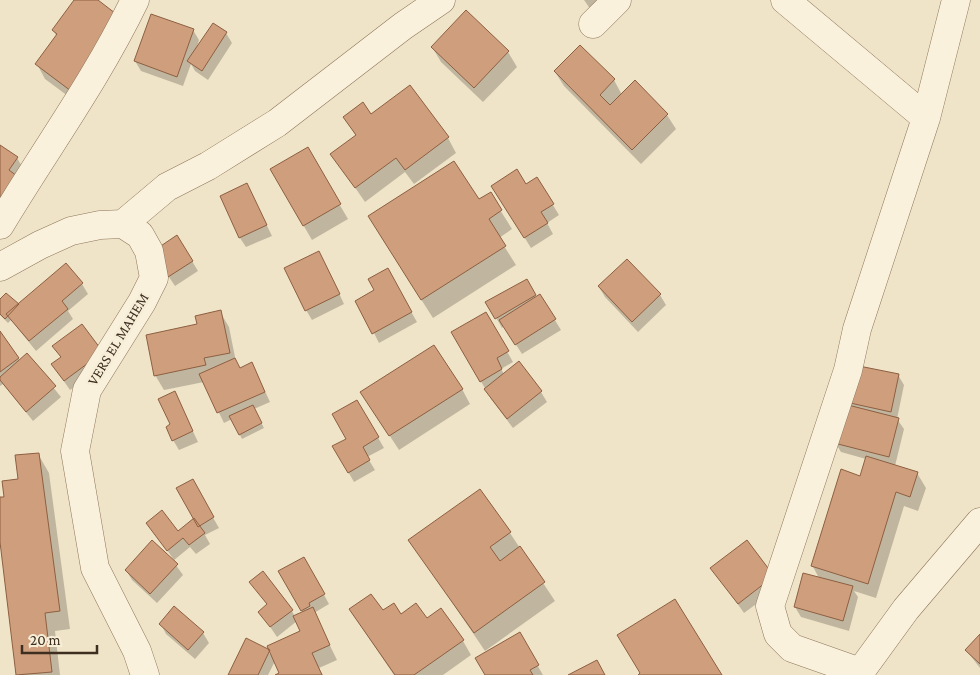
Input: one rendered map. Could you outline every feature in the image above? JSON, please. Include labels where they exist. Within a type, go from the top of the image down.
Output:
[{"type":"street","points":[[0,225],[45,151],[101,66],[136,0]]},
{"type":"street","points":[[0,267],[40,245],[71,231],[100,225],[123,224],[167,187],[208,166],[277,123],[403,26],[441,0]]},
{"type":"street","points":[[593,24],[618,0]]},
{"type":"street","points":[[785,0],[926,118]]},
{"type":"street","points":[[956,0],[926,118],[857,329],[848,370],[770,606],[778,634],[792,648],[859,674],[906,609],[980,522]]},
{"type":"street","name":"VERS EL MAHEM","points":[[123,224],[140,235],[149,251],[154,278],[142,302],[87,390],[75,451],[95,568],[137,651],[145,675]]},
{"type":"building","points":[[74,0],[98,0],[124,20],[71,91],[35,64],[57,34],[52,30]]},
{"type":"building","points":[[466,10],[509,51],[474,88],[431,47]]},
{"type":"building","points":[[151,14],[194,29],[177,77],[134,61]]},
{"type":"building","points":[[213,23],[227,32],[202,71],[187,61]]},
{"type":"building","points":[[580,45],[615,79],[600,95],[610,105],[635,80],[668,114],[632,150],[554,71]]},
{"type":"building","points":[[410,85],[449,137],[405,170],[396,158],[355,188],[330,154],[356,135],[343,117],[363,102],[371,114]]},
{"type":"building","points":[[0,145],[18,157],[9,170],[17,176],[0,202]]},
{"type":"building","points":[[308,147],[341,204],[303,226],[270,169]]},
{"type":"building","points":[[454,161],[479,199],[491,192],[502,210],[489,219],[506,246],[421,300],[368,216]]},
{"type":"building","points":[[517,169],[526,184],[537,177],[554,204],[541,212],[548,223],[524,238],[491,186]]},
{"type":"building","points":[[247,183],[267,225],[239,238],[220,196]]},
{"type":"building","points":[[177,235],[193,261],[168,277],[152,252]]},
{"type":"building","points":[[319,251],[340,294],[305,311],[284,268]]},
{"type":"building","points":[[627,259],[661,294],[632,322],[598,286]]},
{"type":"building","points":[[66,263],[83,283],[62,301],[68,309],[29,341],[6,314]]},
{"type":"building","points":[[388,268],[412,312],[372,334],[355,301],[374,290],[368,279]]},
{"type":"building","points":[[527,279],[536,295],[495,319],[485,302]]},
{"type":"building","points":[[6,293],[19,304],[5,319],[0,314],[0,299]]},
{"type":"building","points":[[540,294],[556,319],[515,345],[499,320]]},
{"type":"building","points":[[221,310],[230,353],[204,358],[206,365],[154,376],[146,335],[197,324],[195,316]]},
{"type":"building","points":[[486,312],[509,351],[497,358],[502,369],[480,382],[451,332]]},
{"type":"building","points":[[82,324],[103,352],[64,381],[51,364],[61,357],[52,346]]},
{"type":"building","points":[[0,331],[19,358],[0,372]]},
{"type":"building","points":[[434,345],[463,389],[389,436],[360,392]]},
{"type":"building","points":[[27,353],[56,386],[26,412],[0,380],[0,377]]},
{"type":"building","points":[[235,358],[240,368],[252,362],[265,392],[217,413],[199,374]]},
{"type":"building","points":[[519,361],[542,391],[507,419],[484,389]]},
{"type":"building","points":[[849,364],[899,374],[891,412],[841,401]]},
{"type":"building","points":[[175,391],[193,431],[172,441],[166,427],[170,424],[158,399]]},
{"type":"building","points":[[357,400],[379,437],[363,447],[370,460],[348,473],[332,446],[346,439],[332,414]]},
{"type":"building","points":[[844,404],[899,418],[889,457],[834,443]]},
{"type":"building","points":[[253,405],[262,423],[239,435],[229,416]]},
{"type":"building","points":[[39,453],[60,611],[45,613],[52,672],[16,675],[0,542],[0,497],[4,497],[2,481],[18,479],[15,455]]},
{"type":"building","points":[[866,456],[918,472],[910,497],[896,492],[868,584],[811,566],[841,469],[860,476]]},
{"type":"building","points":[[193,479],[214,517],[198,527],[176,488]]},
{"type":"building","points":[[480,489],[511,532],[490,547],[500,561],[520,546],[545,582],[474,633],[408,540]]},
{"type":"building","points":[[162,510],[178,531],[194,518],[205,533],[189,545],[183,538],[167,551],[146,523]]},
{"type":"building","points":[[152,540],[178,564],[150,594],[125,570]]},
{"type":"building","points":[[747,540],[774,576],[738,604],[710,568]]},
{"type":"building","points":[[304,557],[325,594],[309,603],[310,606],[301,611],[278,571]]},
{"type":"building","points":[[263,571],[293,610],[270,627],[258,612],[267,604],[249,582]]},
{"type":"building","points":[[803,573],[853,586],[843,621],[794,607]]},
{"type":"building","points":[[371,594],[383,610],[394,603],[401,614],[416,603],[427,618],[441,608],[464,640],[414,675],[395,675],[349,609]]},
{"type":"building","points":[[675,599],[722,675],[638,675],[640,673],[617,635]]},
{"type":"building","points":[[174,606],[204,632],[188,650],[159,624]]},
{"type":"building","points":[[313,607],[330,645],[312,653],[322,675],[275,675],[279,673],[267,646],[300,631],[293,616]]},
{"type":"building","points":[[520,632],[539,665],[530,670],[533,675],[485,675],[475,658]]},
{"type":"building","points":[[980,634],[980,664],[965,650]]},
{"type":"building","points":[[246,638],[270,650],[258,675],[228,675]]},
{"type":"building","points":[[597,660],[605,675],[568,675]]}]
